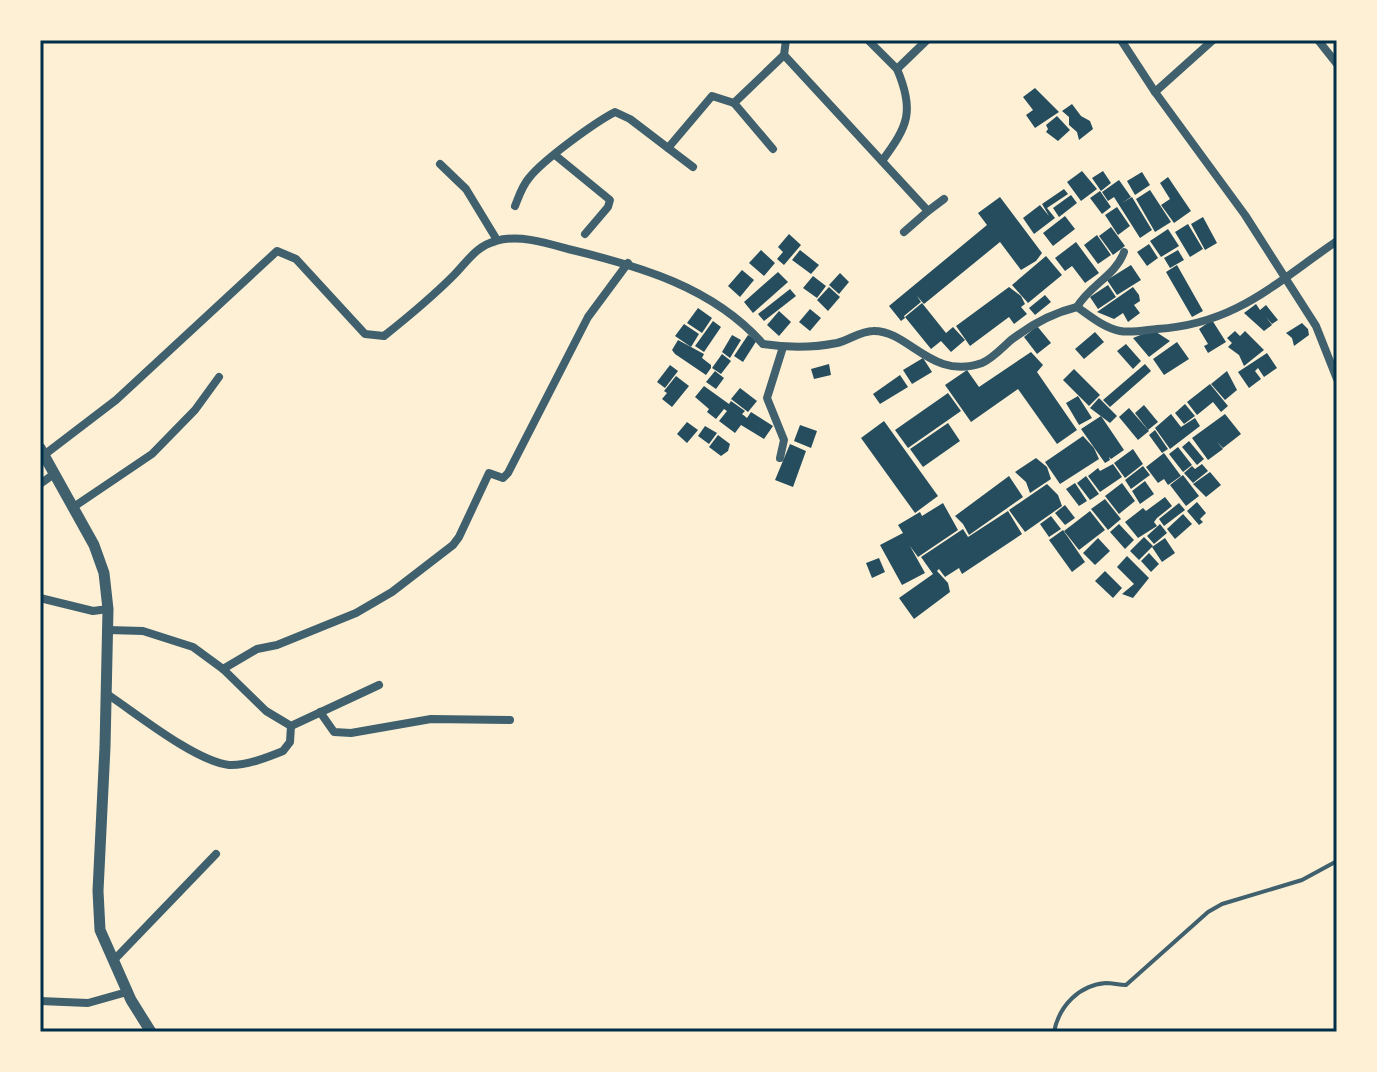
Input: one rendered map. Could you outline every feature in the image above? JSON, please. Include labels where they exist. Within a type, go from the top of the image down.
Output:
[{"type":"street","points":[[734,103],[784,55],[786,40]]},
{"type":"street","points":[[868,40],[897,69],[904,86],[907,119],[901,134],[882,161]]},
{"type":"street","points":[[897,69],[927,40]]},
{"type":"street","points":[[1121,40],[1245,215],[1316,326],[1337,379]]},
{"type":"street","points":[[1155,92],[1213,40]]},
{"type":"street","points":[[1318,40],[1337,64]]},
{"type":"street","points":[[784,55],[928,211]]},
{"type":"street","points":[[668,148],[712,96],[734,103],[773,149]]},
{"type":"street","points":[[515,206],[530,176],[615,112],[630,119],[693,167]]},
{"type":"street","points":[[555,155],[610,200],[608,207],[585,234]]},
{"type":"street","points":[[440,164],[466,189],[499,240]]},
{"type":"street","points":[[904,232],[944,199]]},
{"type":"street","points":[[151,1032],[127,992],[100,930],[98,891],[108,630],[104,573],[94,545],[42,451],[116,400],[277,251],[296,259],[365,334],[384,336],[454,275],[472,254],[499,240],[538,241],[628,263],[693,289],[746,325],[763,344],[795,348],[839,342],[872,331],[888,335],[937,364],[983,363],[1028,327],[1055,312],[1077,307],[1092,287],[1114,268],[1124,252]]},
{"type":"street","points":[[1077,307],[1097,321],[1121,331],[1178,328],[1239,309],[1336,243]]},
{"type":"street","points":[[223,669],[257,649],[288,641],[356,613],[392,592],[453,545],[489,473],[503,478],[508,473],[588,317],[628,263]]},
{"type":"street","points":[[780,458],[784,440],[767,398],[783,347]]},
{"type":"street","points":[[72,508],[152,454],[195,410],[219,377]]},
{"type":"street","points":[[40,484],[54,474]]},
{"type":"street","points":[[40,598],[93,611],[108,609]]},
{"type":"street","points":[[108,630],[143,631],[193,647],[223,669],[266,711],[291,726]]},
{"type":"street","points":[[291,726],[379,685]]},
{"type":"street","points":[[107,694],[204,757],[232,765],[283,751],[290,742],[291,726]]},
{"type":"street","points":[[320,712],[334,732],[431,719],[510,720]]},
{"type":"street","points":[[113,961],[216,854]]},
{"type":"street","points":[[40,1001],[88,1003],[127,992]]},
{"type":"lane","points":[[1054,1032],[1060,1013],[1076,995],[1094,985],[1126,985],[1208,912],[1222,904],[1302,880],[1337,861]]},
{"type":"building","points":[[1035,88],[1059,112],[1035,128],[1026,115],[1033,110],[1023,97]]},
{"type":"building","points":[[1072,104],[1081,116],[1090,121],[1093,129],[1079,140],[1077,132],[1069,125],[1069,117],[1062,111]]},
{"type":"building","points":[[1057,116],[1070,130],[1058,141],[1046,132],[1046,125]]},
{"type":"building","points":[[1082,171],[1097,189],[1081,201],[1067,182]]},
{"type":"building","points":[[1103,171],[1111,183],[1101,191],[1092,178]]},
{"type":"building","points":[[1142,172],[1150,185],[1135,195],[1127,181]]},
{"type":"building","points":[[1168,177],[1191,211],[1174,223],[1161,205],[1170,199],[1160,183]]},
{"type":"building","points":[[1119,180],[1131,197],[1122,203],[1132,197],[1152,230],[1140,238],[1114,197],[1108,201],[1102,192]]},
{"type":"building","points":[[1064,189],[1068,194],[1047,208],[1055,218],[1034,234],[1023,218],[1040,205],[1049,216],[1042,204]]},
{"type":"building","points":[[1150,190],[1171,222],[1155,232],[1136,199]]},
{"type":"building","points":[[1100,191],[1111,207],[1102,214],[1090,198]]},
{"type":"building","points":[[1071,195],[1077,203],[1059,217],[1053,208]]},
{"type":"building","points":[[1000,197],[1042,253],[1036,261],[1021,270],[1000,242],[924,304],[917,296],[921,302],[901,321],[889,306],[987,225],[978,213]]},
{"type":"building","points":[[1117,207],[1130,226],[1118,235],[1105,215]]},
{"type":"building","points":[[1065,216],[1075,229],[1053,246],[1043,233]]},
{"type":"building","points":[[1203,217],[1217,243],[1205,250],[1191,224]]},
{"type":"building","points":[[1188,224],[1203,249],[1190,257],[1175,232]]},
{"type":"building","points":[[1111,227],[1125,246],[1113,255],[1099,236]]},
{"type":"building","points":[[1168,229],[1179,246],[1161,257],[1150,241]]},
{"type":"building","points":[[789,234],[801,245],[784,265],[777,259],[783,252],[778,247]]},
{"type":"building","points":[[1097,235],[1111,255],[1098,264],[1084,245]]},
{"type":"building","points":[[1076,242],[1099,273],[1085,283],[1072,266],[1065,271],[1055,258]]},
{"type":"building","points":[[1149,244],[1158,258],[1147,266],[1137,252]]},
{"type":"building","points":[[761,250],[775,263],[764,276],[749,263]]},
{"type":"building","points":[[800,250],[819,265],[811,274],[792,260]]},
{"type":"building","points":[[1178,250],[1184,260],[1170,268],[1164,258]]},
{"type":"building","points":[[1046,256],[1062,275],[1028,303],[1012,285]]},
{"type":"building","points":[[1131,265],[1141,280],[1117,295],[1107,280]]},
{"type":"building","points":[[1177,265],[1203,311],[1192,317],[1166,272]]},
{"type":"building","points":[[742,270],[754,280],[740,297],[728,286]]},
{"type":"building","points":[[778,272],[788,282],[753,313],[744,302]]},
{"type":"building","points":[[840,273],[849,282],[839,294],[829,285]]},
{"type":"building","points":[[813,276],[826,286],[817,298],[803,288]]},
{"type":"building","points":[[1108,285],[1116,297],[1098,309],[1090,297]]},
{"type":"building","points":[[829,287],[840,297],[828,311],[817,300]]},
{"type":"building","points":[[1009,287],[1021,296],[1025,304],[1021,307],[1027,314],[1014,324],[1009,317],[970,346],[956,326]]},
{"type":"building","points":[[1133,287],[1140,301],[1134,305],[1140,313],[1128,322],[1123,313],[1114,319],[1097,312]]},
{"type":"building","points":[[790,289],[796,296],[764,321],[758,314]]},
{"type":"building","points":[[1045,295],[1051,302],[1035,315],[1029,308]]},
{"type":"building","points":[[922,303],[946,333],[953,327],[965,340],[951,352],[941,341],[931,349],[905,317]]},
{"type":"building","points":[[1256,304],[1260,310],[1266,305],[1278,320],[1272,324],[1266,317],[1272,325],[1264,331],[1244,313]]},
{"type":"building","points":[[698,308],[712,318],[702,333],[687,323]]},
{"type":"building","points":[[810,309],[821,318],[810,331],[799,322]]},
{"type":"building","points":[[779,311],[791,322],[779,336],[767,325]]},
{"type":"building","points":[[1212,320],[1226,342],[1208,353],[1204,346],[1208,344],[1199,329]]},
{"type":"building","points":[[713,321],[721,327],[704,352],[695,346]]},
{"type":"building","points":[[1302,323],[1309,335],[1294,346],[1292,338],[1286,333]]},
{"type":"building","points":[[684,324],[699,334],[691,347],[675,336]]},
{"type":"building","points":[[1037,326],[1051,343],[1037,354],[1024,337]]},
{"type":"building","points":[[1153,330],[1170,341],[1149,357],[1133,338]]},
{"type":"building","points":[[1235,331],[1240,336],[1245,331],[1264,350],[1244,366],[1239,355],[1228,347],[1232,343],[1227,338]]},
{"type":"building","points":[[1095,332],[1104,342],[1084,359],[1075,349]]},
{"type":"building","points":[[732,335],[741,340],[730,358],[722,352]]},
{"type":"building","points":[[748,335],[757,340],[743,362],[734,356]]},
{"type":"building","points":[[678,340],[704,354],[702,358],[711,365],[706,375],[675,354],[672,350]]},
{"type":"building","points":[[1177,342],[1189,359],[1164,375],[1153,359]]},
{"type":"building","points":[[1126,344],[1141,361],[1133,369],[1117,351]]},
{"type":"building","points":[[1031,352],[1043,365],[1037,372],[1077,430],[1057,444],[1018,389],[971,422],[945,385],[967,370],[979,387]]},
{"type":"building","points":[[1267,353],[1277,368],[1264,377],[1258,368],[1255,371],[1261,379],[1249,388],[1238,372]]},
{"type":"building","points":[[722,354],[731,361],[721,374],[712,368]]},
{"type":"building","points":[[923,358],[932,372],[912,384],[903,370]]},
{"type":"building","points":[[829,364],[831,375],[814,379],[811,369]]},
{"type":"building","points":[[1145,364],[1151,371],[1110,407],[1103,400]]},
{"type":"building","points":[[670,365],[678,371],[665,388],[657,382]]},
{"type":"building","points":[[1074,369],[1100,395],[1089,406],[1063,380]]},
{"type":"building","points":[[715,371],[724,378],[716,389],[706,382]]},
{"type":"building","points":[[1227,371],[1237,390],[1225,400],[1211,384]]},
{"type":"building","points":[[900,375],[908,387],[880,404],[873,394]]},
{"type":"building","points":[[676,376],[689,386],[672,407],[662,399],[667,393],[664,391]]},
{"type":"building","points":[[1210,384],[1228,406],[1221,412],[1213,402],[1197,415],[1187,402]]},
{"type":"building","points":[[704,386],[745,411],[742,414],[747,418],[751,412],[773,426],[764,439],[741,425],[735,433],[719,421],[727,411],[724,409],[716,419],[707,412],[709,409],[695,397]]},
{"type":"building","points":[[740,388],[757,401],[748,412],[731,399]]},
{"type":"building","points":[[948,393],[961,411],[908,448],[895,430]]},
{"type":"building","points":[[1078,396],[1092,418],[1079,425],[1066,403]]},
{"type":"building","points":[[1099,398],[1117,416],[1110,423],[1090,408]]},
{"type":"building","points":[[1185,404],[1195,416],[1184,424],[1175,413]]},
{"type":"building","points":[[1144,405],[1158,422],[1148,430],[1135,413]]},
{"type":"building","points":[[1129,408],[1149,431],[1138,440],[1119,417]]},
{"type":"building","points":[[1171,414],[1181,427],[1195,418],[1200,426],[1170,449],[1155,428]]},
{"type":"building","points":[[1225,414],[1241,434],[1223,448],[1217,442],[1223,449],[1208,460],[1192,438]]},
{"type":"building","points":[[1101,416],[1124,450],[1111,459],[1109,457],[1110,460],[1105,463],[1081,429]]},
{"type":"building","points":[[884,421],[938,496],[915,513],[861,438]]},
{"type":"building","points":[[687,422],[698,430],[687,443],[677,434]]},
{"type":"building","points":[[948,423],[960,441],[923,467],[910,449]]},
{"type":"building","points":[[800,425],[817,431],[811,448],[794,441]]},
{"type":"building","points":[[705,426],[717,433],[709,444],[698,436]]},
{"type":"building","points":[[1155,430],[1168,449],[1162,453],[1149,435]]},
{"type":"building","points":[[718,435],[730,444],[728,451],[721,456],[709,447]]},
{"type":"building","points":[[1083,436],[1099,459],[1060,484],[1045,462]]},
{"type":"building","points":[[1189,441],[1204,459],[1197,465],[1182,447]]},
{"type":"building","points":[[790,444],[806,451],[793,487],[775,480]]},
{"type":"building","points":[[1178,447],[1192,465],[1183,472],[1169,454]]},
{"type":"building","points":[[1133,449],[1143,464],[1125,478],[1114,463]]},
{"type":"building","points":[[1164,453],[1181,476],[1168,485],[1164,479],[1158,483],[1146,467]]},
{"type":"building","points":[[1036,458],[1047,467],[1051,479],[1030,493],[1026,482],[1015,472]]},
{"type":"building","points":[[1113,464],[1122,477],[1100,492],[1088,476],[1098,468],[1100,471]]},
{"type":"building","points":[[1202,464],[1208,471],[1193,483],[1184,473],[1192,466],[1195,469]]},
{"type":"building","points":[[1143,466],[1150,475],[1131,489],[1125,480]]},
{"type":"building","points":[[1210,472],[1221,485],[1206,497],[1193,484]]},
{"type":"building","points":[[1183,475],[1199,496],[1186,506],[1170,485]]},
{"type":"building","points":[[1009,476],[1023,497],[969,535],[955,516]]},
{"type":"building","points":[[1086,476],[1099,494],[1090,500],[1077,483]]},
{"type":"building","points":[[1145,481],[1154,494],[1140,504],[1132,491]]},
{"type":"building","points":[[1075,483],[1087,501],[1079,506],[1066,489]]},
{"type":"building","points":[[1122,483],[1135,501],[1119,514],[1105,496]]},
{"type":"building","points":[[1047,484],[1058,495],[1062,506],[1025,532],[1009,510]]},
{"type":"building","points":[[1165,497],[1172,506],[1154,522],[1157,526],[1138,538],[1125,522]]},
{"type":"building","points":[[1105,499],[1121,519],[1108,530],[1091,509]]},
{"type":"building","points":[[1197,502],[1206,513],[1199,525],[1187,511]]},
{"type":"building","points":[[943,503],[958,530],[918,557],[910,546],[925,573],[902,585],[880,545],[903,533],[898,525],[920,512],[922,516]]},
{"type":"building","points":[[1179,503],[1185,510],[1164,526],[1159,519]]},
{"type":"building","points":[[1065,505],[1075,518],[1065,525],[1055,513]]},
{"type":"building","points":[[1008,511],[1022,534],[962,574],[959,568],[945,577],[939,569],[937,571],[948,583],[950,592],[914,619],[899,598],[933,574],[921,557],[963,529],[968,537]]},
{"type":"building","points":[[1090,511],[1105,530],[1079,550],[1064,531]]},
{"type":"building","points":[[1183,514],[1192,524],[1175,539],[1167,529]]},
{"type":"building","points":[[1051,516],[1061,529],[1049,537],[1040,524]]},
{"type":"building","points":[[1119,524],[1134,540],[1125,549],[1110,532]]},
{"type":"building","points":[[1160,524],[1167,533],[1154,544],[1147,536]]},
{"type":"building","points":[[1063,530],[1085,562],[1072,572],[1049,540]]},
{"type":"building","points":[[1144,537],[1153,546],[1139,560],[1130,551]]},
{"type":"building","points":[[1098,538],[1110,551],[1095,565],[1083,553]]},
{"type":"building","points":[[1165,538],[1175,553],[1162,562],[1152,547]]},
{"type":"building","points":[[1149,553],[1159,564],[1151,572],[1141,561]]},
{"type":"building","points":[[1127,556],[1149,578],[1133,598],[1122,594],[1134,584],[1117,567]]},
{"type":"building","points":[[879,558],[885,572],[872,578],[866,563]]},
{"type":"building","points":[[1105,571],[1122,588],[1113,598],[1095,581]]}]
